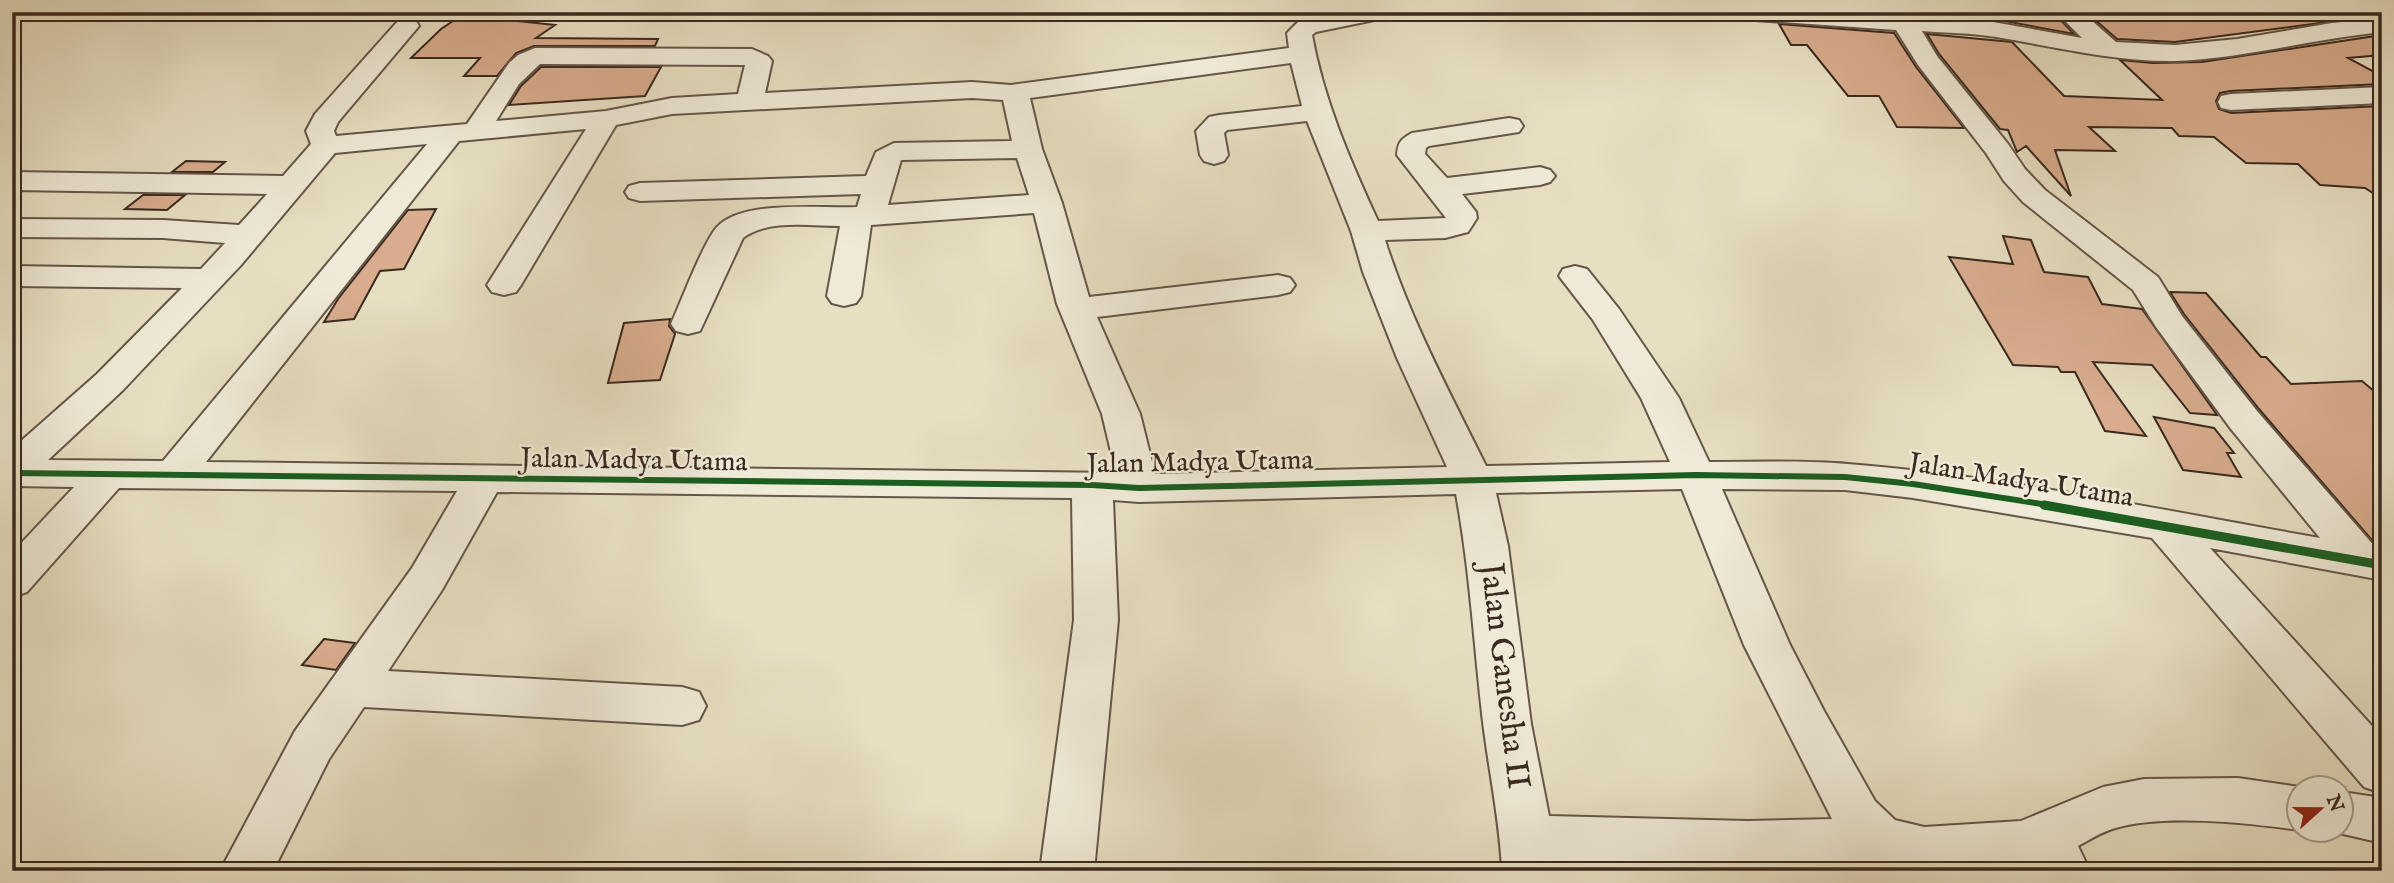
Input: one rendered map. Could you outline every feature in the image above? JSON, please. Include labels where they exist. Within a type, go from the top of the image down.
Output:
[{"type":"street","points":[[12,472],[110,382],[210,279],[326,145],[606,119],[672,106],[972,90],[1011,93],[1303,54],[1299,33],[1304,27],[1381,12]]},
{"type":"street","points":[[1741,12],[1918,20],[2011,32],[2110,50],[2207,51],[2351,27],[2382,26]]},
{"type":"street","points":[[2068,12],[2110,50]]},
{"type":"street","points":[[1918,20],[1934,68],[1998,150],[2014,175],[2034,197],[2146,284],[2168,320],[2244,420],[2372,564]]},
{"type":"street","points":[[326,145],[320,131],[325,120],[407,26]]},
{"type":"street","points":[[2351,27],[2382,47]]},
{"type":"street","name":"Jalan Ganesha II","points":[[1303,54],[1306,76],[1325,136],[1367,231],[1379,272],[1415,358],[1474,482],[1487,546],[1507,724],[1528,855]]},
{"type":"street","points":[[174,475],[462,134],[494,101],[522,65],[535,56],[751,57],[759,61],[750,102]]},
{"type":"street","points":[[1011,93],[1019,102],[1028,149],[1047,203],[1077,309],[1121,414],[1139,488]]},
{"type":"street","points":[[2231,102],[2382,95]]},
{"type":"street","points":[[1214,155],[1210,131],[1219,123],[1318,112]]},
{"type":"street","points":[[504,285],[606,119]]},
{"type":"street","points":[[1367,231],[1445,229],[1457,225],[1462,218],[1461,212],[1411,155],[1412,144],[1422,139],[1509,126]]},
{"type":"street","points":[[844,296],[863,216],[887,158],[894,152],[1028,149]]},
{"type":"street","points":[[1440,188],[1540,176]]},
{"type":"street","points":[[12,181],[293,185]]},
{"type":"street","points":[[640,192],[878,185]]},
{"type":"street","points":[[688,324],[729,233],[741,224],[788,216],[863,216],[1047,203]]},
{"type":"street","points":[[12,228],[163,229],[247,235]]},
{"type":"street","points":[[1575,275],[1607,316],[1660,398],[1696,475],[1767,645],[1857,817],[1880,839]]},
{"type":"street","points":[[12,276],[210,279]]},
{"type":"street","points":[[1077,309],[1278,285]]},
{"type":"street","name":"Jalan Madya Utama","points":[[12,472],[484,480],[1092,485],[1139,488],[1696,475],[1845,477],[1913,484],[2164,524],[2372,564]]},
{"type":"street","points":[[12,581],[109,474]]},
{"type":"street","points":[[246,871],[312,745],[427,579],[484,480]]},
{"type":"street","points":[[1067,871],[1096,620],[1092,485]]},
{"type":"street","points":[[2164,524],[2382,772]]},
{"type":"street","points":[[351,688],[682,706]]},
{"type":"street","points":[[1528,855],[1641,840],[1737,847],[1815,846],[1880,839],[1924,850],[2021,844],[2054,854],[2103,809],[2144,801],[2238,800],[2286,805]]},
{"type":"street","points":[[2356,816],[2382,821]]},
{"type":"building","points":[[1994,12],[2053,12],[2074,34],[1993,19]]},
{"type":"building","points":[[2086,12],[2111,12],[2118,17],[2164,12],[2382,12],[2382,15],[2175,42],[2117,39]]},
{"type":"building","points":[[462,15],[555,25],[536,38],[658,39],[655,46],[534,46],[516,53],[497,76],[464,76],[480,58],[411,58],[441,29]]},
{"type":"building","points":[[1779,24],[1894,33],[1916,67],[1964,128],[1897,127],[1879,96],[1848,96],[1807,45],[1791,45]]},
{"type":"building","points":[[1927,34],[2012,42],[2064,96],[2162,100],[2120,60],[2153,63],[2202,62],[2382,35],[2382,55],[2348,58],[2382,76],[2382,84],[2230,91],[2220,93],[2216,101],[2219,109],[2231,113],[2382,106],[2382,199],[2365,188],[2320,185],[2298,164],[2246,163],[2214,137],[2179,136],[2172,128],[2089,127],[2115,151],[2055,150],[2071,196],[2026,146],[2017,152],[2008,130],[2000,129],[1939,54]]},
{"type":"building","points":[[541,67],[661,67],[645,96],[509,105],[521,86]]},
{"type":"building","points":[[186,161],[225,162],[213,172],[172,172]]},
{"type":"building","points":[[143,195],[185,195],[167,210],[125,209]]},
{"type":"building","points":[[436,209],[404,269],[380,271],[354,319],[324,322],[338,299],[408,210]]},
{"type":"building","points":[[2003,236],[2031,240],[2044,272],[2088,277],[2102,304],[2142,309],[2217,415],[2190,413],[2152,365],[2093,362],[2146,436],[2105,431],[2075,372],[2061,372],[2058,367],[2013,365],[1949,257],[2013,264]]},
{"type":"building","points":[[2170,292],[2206,293],[2261,357],[2266,357],[2291,384],[2362,381],[2382,398],[2382,546],[2377,546],[2259,409],[2184,314]]},
{"type":"building","points":[[670,319],[669,326],[675,334],[660,380],[608,383],[624,323]]},
{"type":"building","points":[[2154,417],[2214,428],[2234,453],[2227,453],[2241,477],[2183,470]]},
{"type":"building","points":[[324,639],[355,643],[336,670],[302,665]]},
{"type":"cycle path","points":[[12,473],[1092,485],[1139,488],[1696,475],[1845,477],[1913,484],[2097,513],[2382,565]]}]
